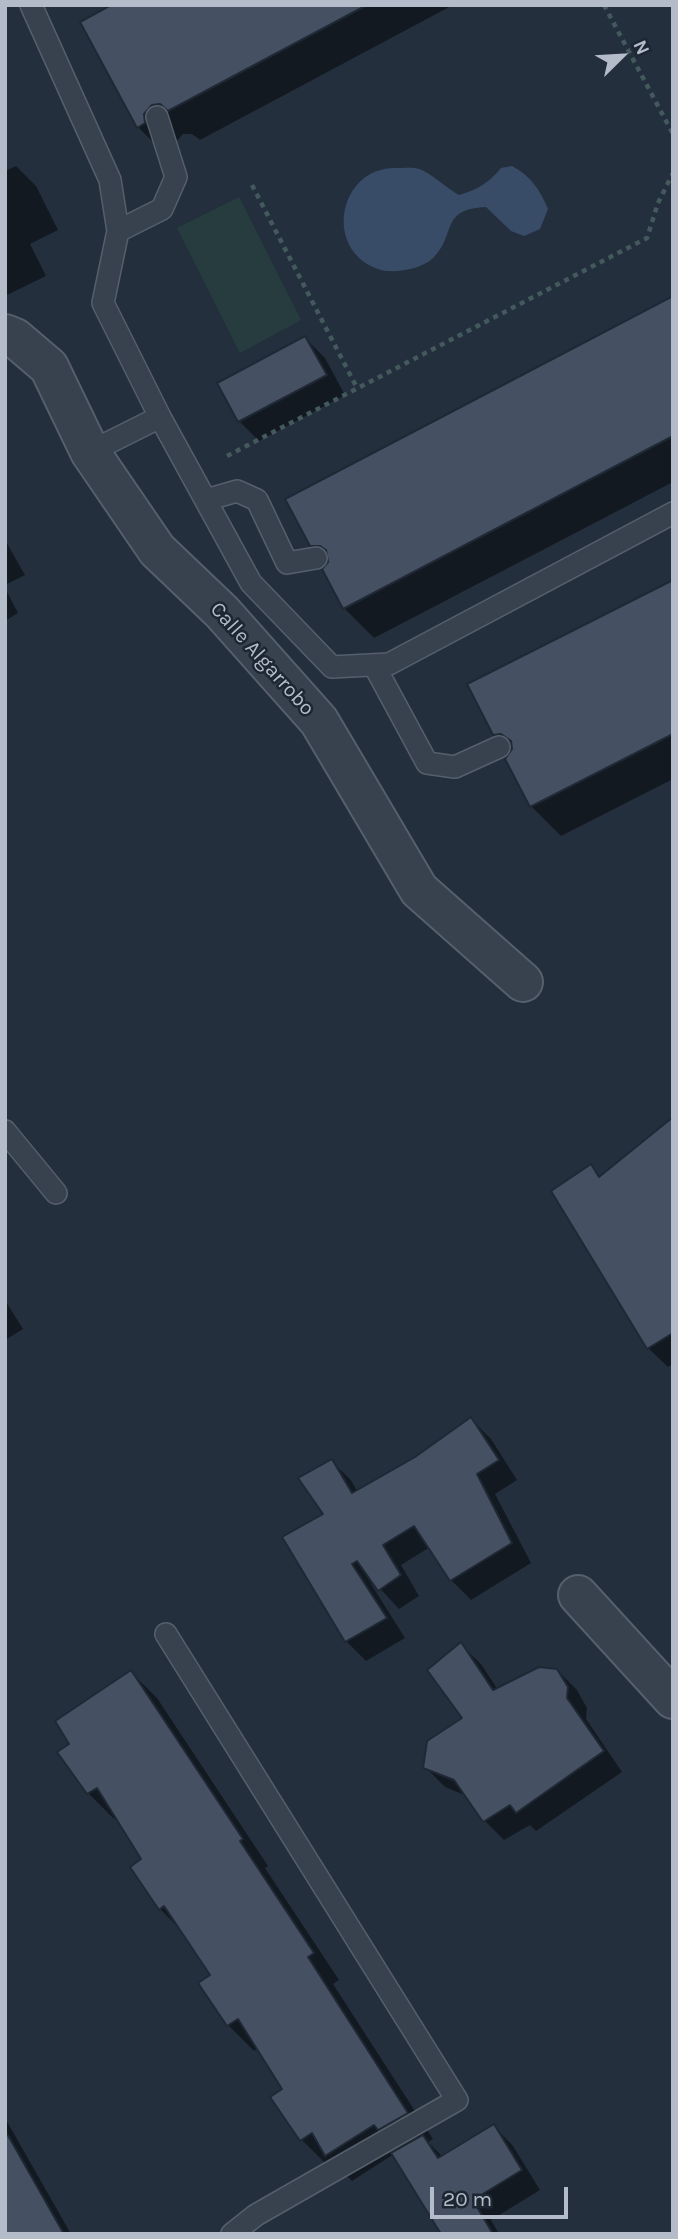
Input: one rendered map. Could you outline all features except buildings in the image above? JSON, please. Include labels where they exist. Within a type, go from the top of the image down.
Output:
[{"type":"street","name":"Calle Algarrobo","points":[[5,334],[15,338],[48,367],[90,452],[157,550],[222,612],[319,721],[419,890],[523,982]]},
{"type":"street","points":[[578,1595],[673,1699]]},
{"type":"lane","points":[[31,5],[110,180],[118,231],[103,303],[160,417],[251,583],[332,667],[389,664],[673,513]]},
{"type":"lane","points":[[118,231],[162,209],[176,177],[157,117]]},
{"type":"lane","points":[[90,452],[160,417]]},
{"type":"lane","points":[[206,500],[237,491],[257,500],[287,563],[316,558]]},
{"type":"lane","points":[[374,665],[427,763],[455,767],[499,747]]},
{"type":"lane","points":[[5,1131],[56,1193]]},
{"type":"lane","points":[[166,1634],[457,2100],[256,2215],[232,2234]]},
{"type":"path","points":[[604,5],[673,134]]},
{"type":"path","points":[[192,474],[647,238],[658,204],[673,173]]},
{"type":"path","points":[[252,186],[358,388]]},
{"type":"green space","points":[[239,197],[301,320],[240,353],[177,228]]},
{"type":"water","points":[[512,166],[534,184],[548,209],[540,229],[524,236],[511,231],[486,207],[471,209],[455,218],[445,241],[433,258],[418,267],[400,271],[384,271],[373,267],[357,256],[348,241],[344,225],[345,208],[352,192],[363,179],[379,170],[419,169],[459,195],[482,185],[501,168]]}]
